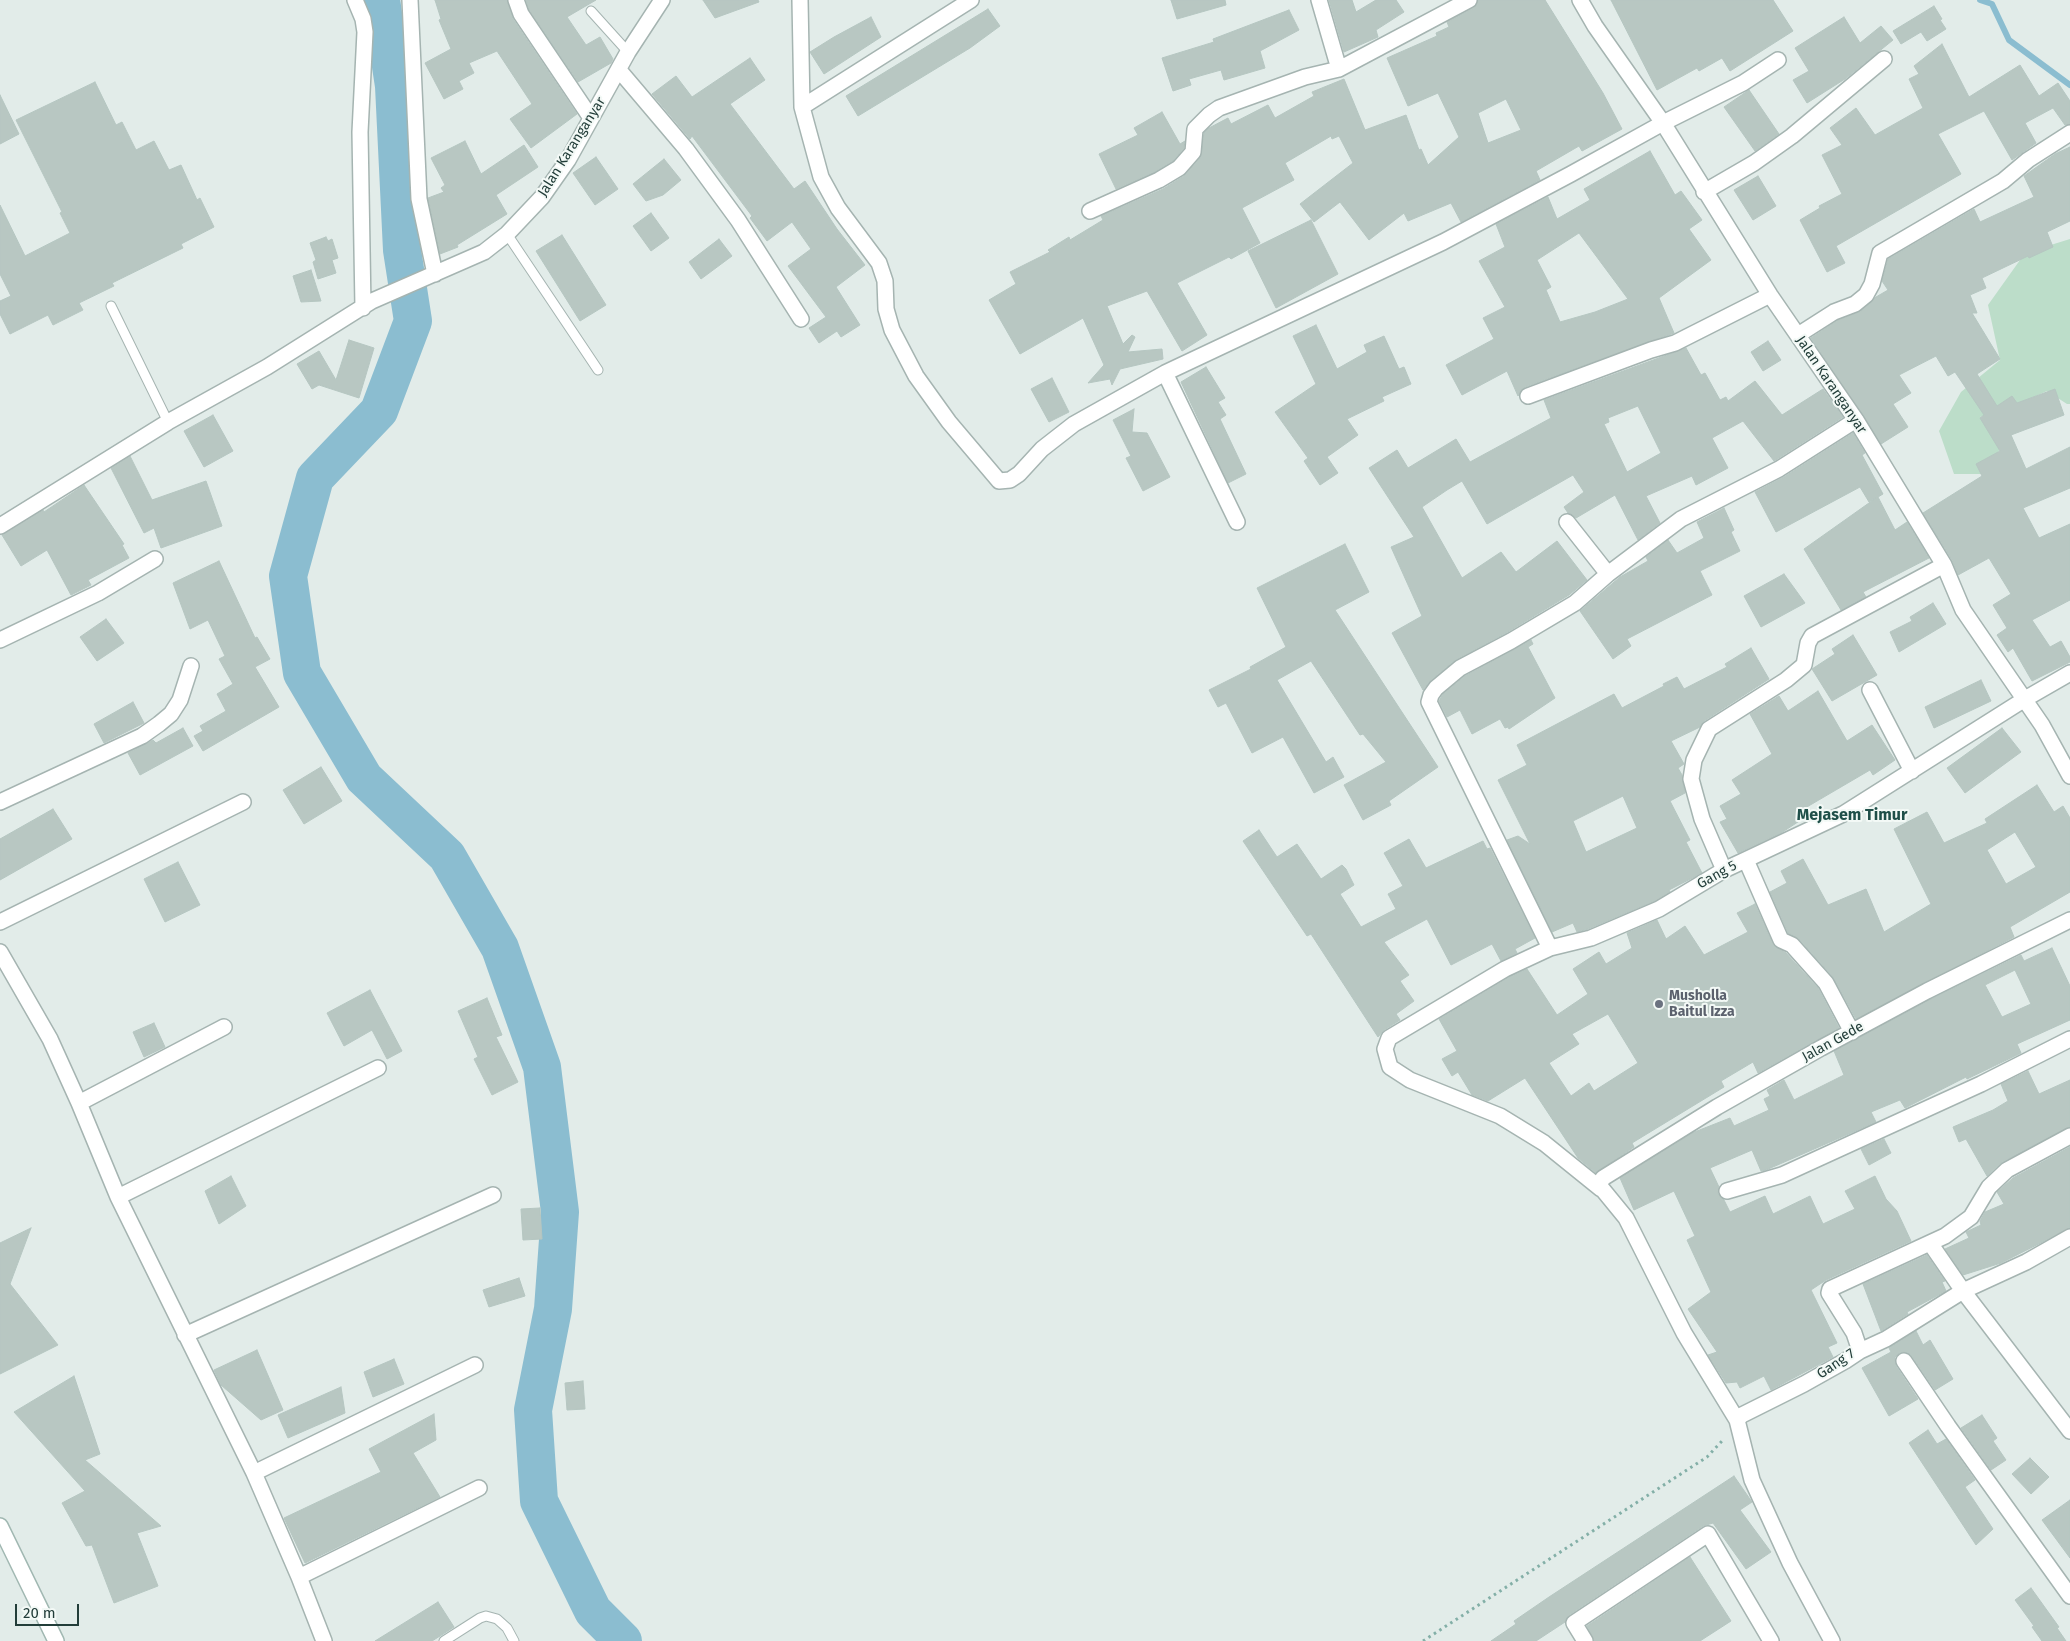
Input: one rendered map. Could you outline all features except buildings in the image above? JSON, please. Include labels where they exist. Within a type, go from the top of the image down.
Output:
[{"type":"street","points":[[354,0],[363,19],[365,32],[360,132],[368,304]]},
{"type":"street","points":[[410,0],[418,199],[429,276]]},
{"type":"street","points":[[516,0],[521,14],[592,118]]},
{"type":"street","name":"Jalan Karanganyar","points":[[0,526],[168,422],[267,367],[368,304],[484,252],[508,234],[542,197],[568,160],[628,52],[662,0]]},
{"type":"street","points":[[800,0],[802,107],[824,185],[838,208],[880,263],[886,282],[886,309],[892,330],[912,368],[950,422],[999,480],[1010,480],[1019,474],[1042,449],[1074,424],[1165,373],[1442,242],[1571,174],[1662,123],[1743,83],[1778,60]]},
{"type":"street","points":[[802,107],[971,0]]},
{"type":"street","points":[[1319,0],[1339,69]]},
{"type":"street","points":[[1090,211],[1160,180],[1179,168],[1193,152],[1196,129],[1205,118],[1219,108],[1305,77],[1339,69],[1469,0]]},
{"type":"street","name":"Jalan Karanganyar","points":[[1580,0],[1595,26],[1662,123],[1770,295],[1856,420],[1944,566],[1963,610],[2025,698],[2070,776]]},
{"type":"street","points":[[1704,192],[1754,163],[1792,136],[1884,59]]},
{"type":"street","points":[[619,70],[686,149],[738,220],[801,319]]},
{"type":"street","points":[[1798,335],[1834,312],[1855,304],[1866,295],[1876,274],[1880,253],[2003,181],[2028,160],[2070,133]]},
{"type":"street","points":[[1528,396],[1651,350],[1675,343],[1770,295]]},
{"type":"street","points":[[1165,373],[1236,522]]},
{"type":"street","points":[[1550,948],[1429,702],[1431,695],[1436,688],[1460,668],[1575,602],[1608,574],[1681,519],[1779,469],[1856,420]]},
{"type":"street","points":[[1567,522],[1608,574]]},
{"type":"street","points":[[0,640],[98,593],[155,559]]},
{"type":"street","points":[[1724,870],[1702,819],[1692,779],[1694,760],[1709,729],[1786,680],[1804,665],[1808,642],[1812,636],[1944,566]]},
{"type":"street","points":[[0,802],[142,736],[159,724],[171,714],[180,700],[191,666]]},
{"type":"street","name":"Gang 5","points":[[1602,1184],[1544,1143],[1500,1116],[1410,1080],[1390,1067],[1385,1049],[1389,1038],[1505,969],[1550,948],[1591,938],[1659,909],[1724,870],[1843,814],[2025,698],[2070,673]]},
{"type":"street","points":[[1870,690],[1912,771]]},
{"type":"street","points":[[0,922],[243,802]]},
{"type":"street","points":[[1746,860],[1781,940],[1792,945],[1826,983],[1852,1032]]},
{"type":"street","name":"Jalan Gede","points":[[1602,1184],[1717,1107],[1927,991],[2070,920]]},
{"type":"street","points":[[0,952],[50,1039],[79,1102],[118,1197],[254,1474],[299,1577],[324,1641]]},
{"type":"street","points":[[79,1102],[224,1026]]},
{"type":"street","points":[[1728,1192],[1790,1171],[1981,1084],[2070,1039]]},
{"type":"street","points":[[118,1197],[378,1068]]},
{"type":"street","name":"Gang 7","points":[[1737,1422],[1742,1415],[1804,1384],[1860,1351],[1854,1333],[1830,1294],[1830,1289],[1946,1236],[1971,1217],[1989,1187],[2007,1170],[2070,1136]]},
{"type":"street","points":[[1602,1184],[1626,1218],[1684,1333],[1737,1422],[1752,1480],[1790,1563],[1832,1641]]},
{"type":"street","points":[[186,1336],[493,1195]]},
{"type":"street","points":[[1860,1351],[1886,1339],[1964,1291],[2026,1262],[2070,1237]]},
{"type":"street","points":[[1930,1243],[2070,1431]]},
{"type":"street","points":[[1904,1361],[2070,1596]]},
{"type":"street","points":[[254,1474],[475,1365]]},
{"type":"street","points":[[299,1577],[479,1488]]},
{"type":"street","points":[[0,1526],[56,1641]]},
{"type":"street","points":[[1585,1641],[1571,1618],[1708,1534],[1771,1641]]},
{"type":"lane","points":[[591,11],[628,52]]},
{"type":"lane","points":[[508,234],[598,370]]},
{"type":"lane","points":[[111,306],[168,422]]},
{"type":"lane","points":[[444,1641],[486,1616],[497,1620],[507,1628],[514,1641]]},
{"type":"path","points":[[1423,1641],[1707,1457],[1737,1422]]},
{"type":"green space","points":[[2070,239],[2070,404],[2047,391],[2003,411],[1980,417],[2002,445],[1986,474],[1954,474],[1939,431],[1961,392],[2000,360],[1988,305],[2025,253]]},
{"type":"waterway","points":[[381,0],[394,86],[402,250],[413,321],[379,411],[315,478],[288,576],[302,673],[364,778],[447,856],[500,948],[542,1067],[560,1212],[553,1309],[533,1410],[539,1501],[593,1611],[623,1641]]},
{"type":"waterway","points":[[1980,0],[1992,4],[2009,40],[2070,85]]},
{"type":"place","name":"Musholla Baitul Izza","points":[[1659,1004]]},
{"type":"district","name":"Mejasem Timur","points":[[1852,816]]}]
